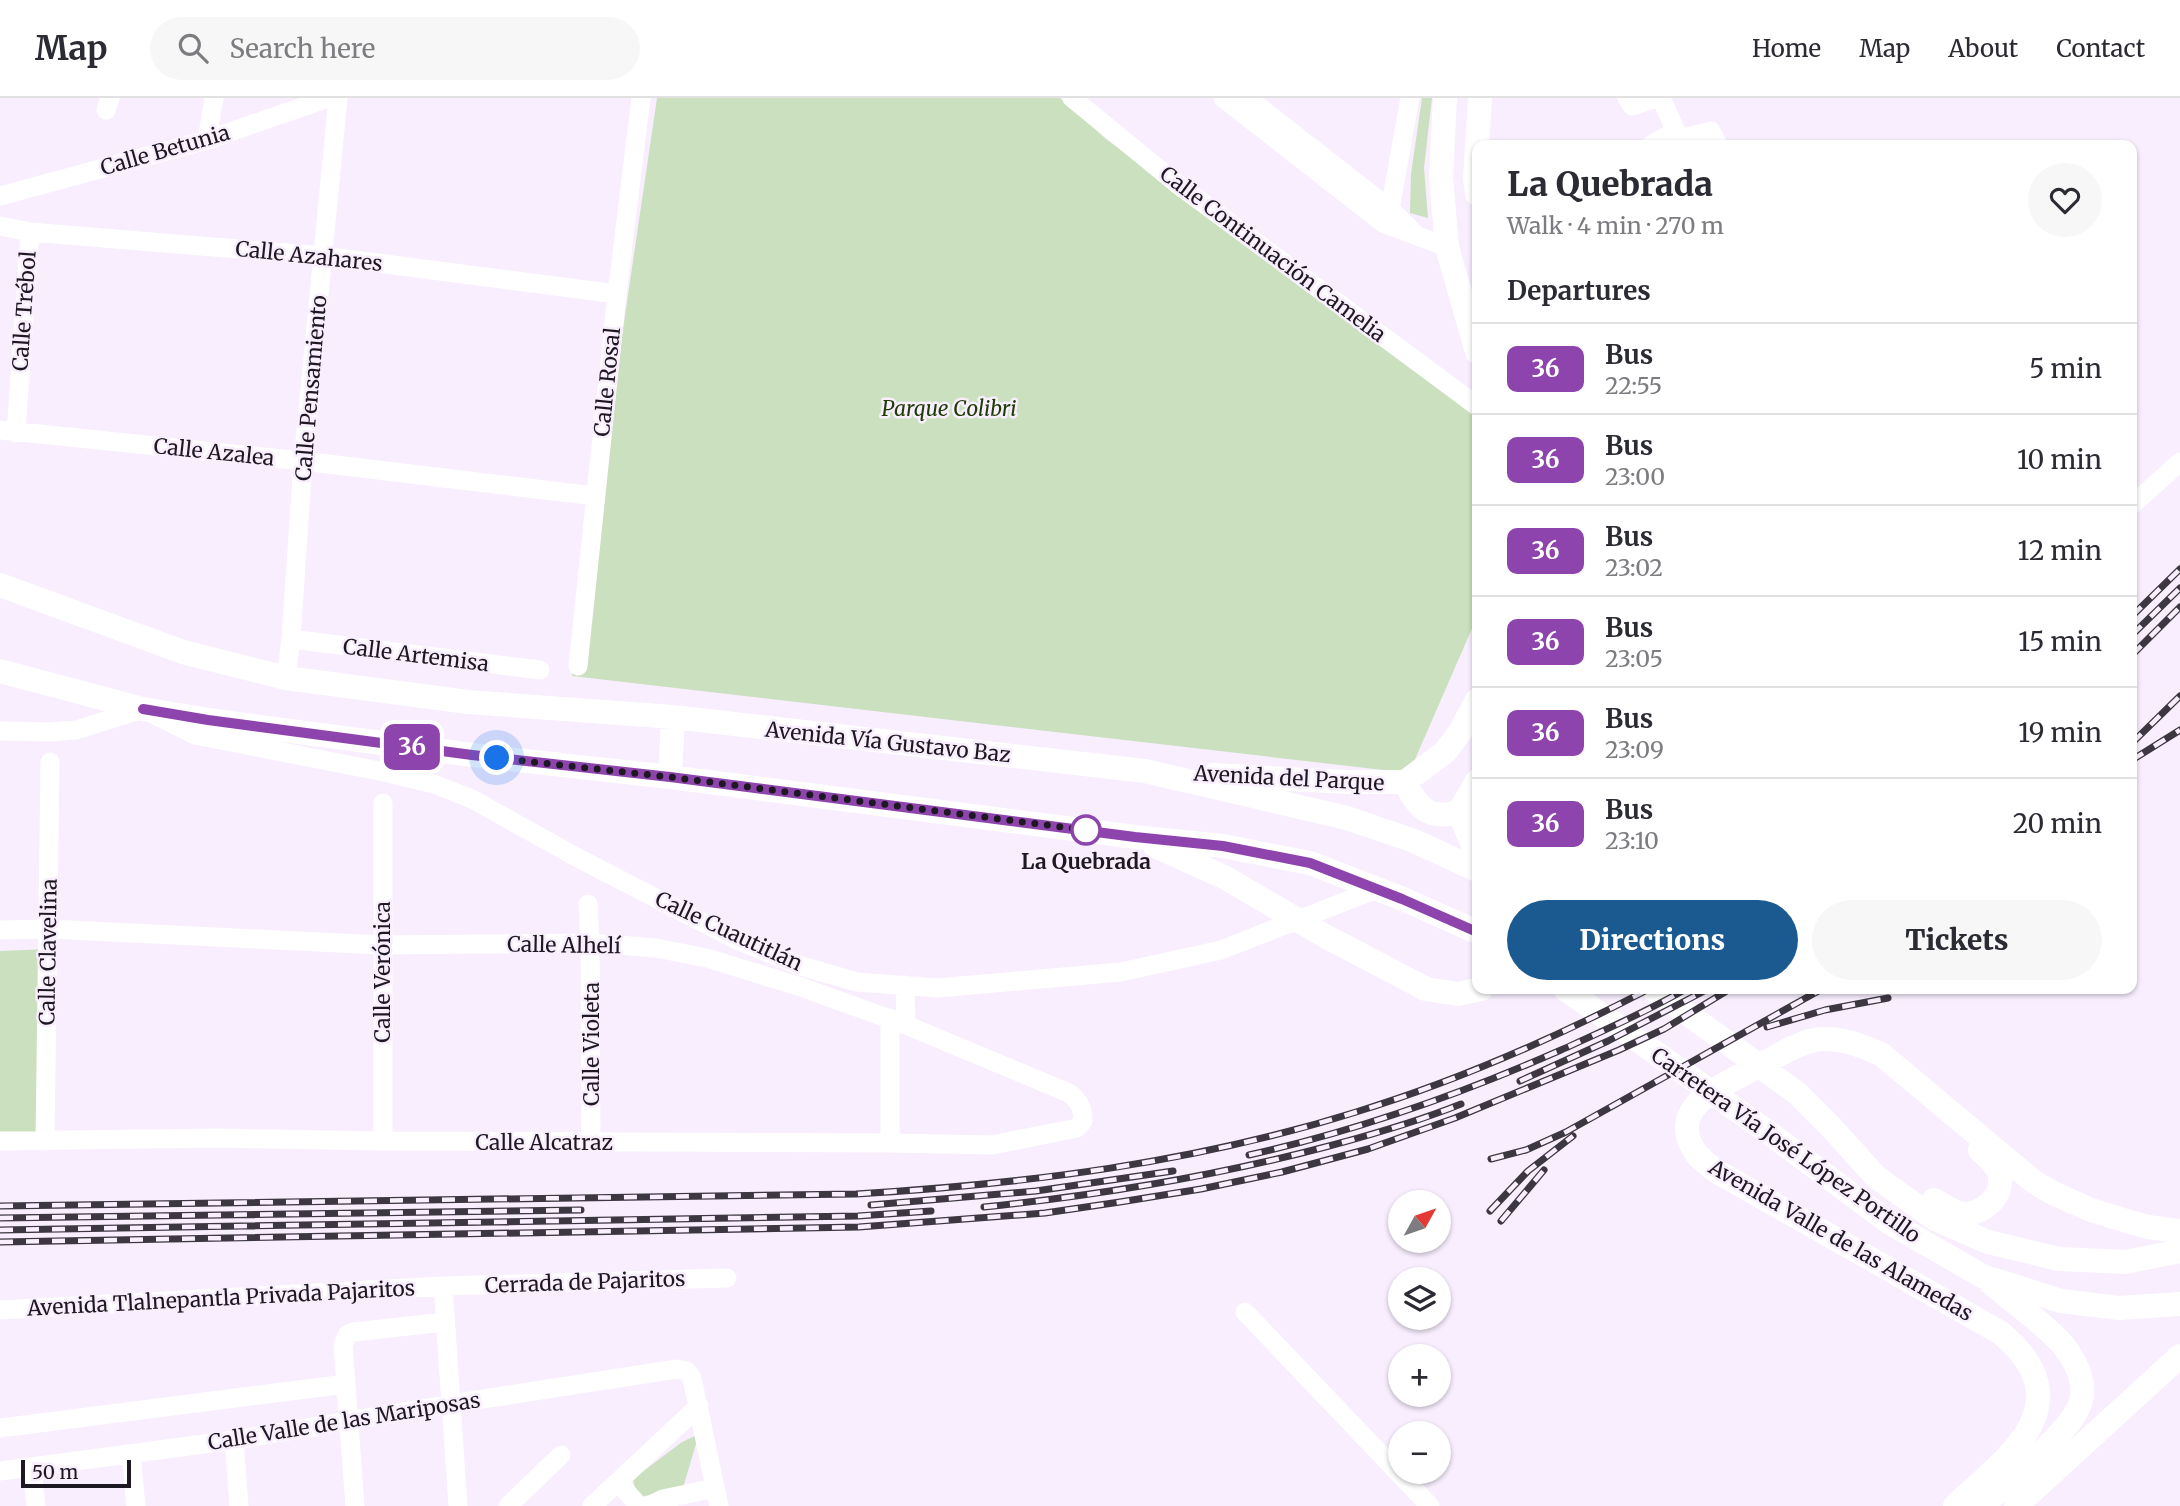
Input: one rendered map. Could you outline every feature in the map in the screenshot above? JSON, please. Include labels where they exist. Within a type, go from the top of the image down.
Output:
[{"type":"main road","points":[[1445,98],[1441,177],[1447,247],[1472,334]]},
{"type":"main road","points":[[1477,140],[1480,98]]},
{"type":"main road","name":"Avenida Vía Gustavo Baz","points":[[0,585],[183,652],[286,678],[468,702],[674,718],[1145,771],[1347,818],[1413,841],[1472,868]]},
{"type":"main road","points":[[0,671],[143,709],[208,720],[472,755],[1223,846],[1310,863],[1472,930]]},
{"type":"main road","name":"Avenida del Parque","points":[[1145,771],[1348,782],[1405,782],[1445,752],[1472,709]]},
{"type":"main road","points":[[670,777],[674,718]]},
{"type":"main road","points":[[1405,782],[1424,811],[1444,816],[1459,812],[1472,790]]},
{"type":"main road","points":[[1459,812],[1472,842]]},
{"type":"main road","points":[[1135,837],[1224,877],[1325,936],[1426,989],[1458,994],[1472,991]]},
{"type":"main road","name":"Carretera Vía José López Portillo","points":[[1572,994],[1768,1132],[1887,1221],[1982,1276],[2061,1301],[2119,1308],[2180,1304]]},
{"type":"main road","name":"Carretera Vía José López Portillo","points":[[1660,994],[1797,1093],[1876,1177],[1935,1219],[1988,1242],[2059,1259],[2125,1262],[2180,1251]]},
{"type":"main road","name":"Avenida Valle de las Alamedas","points":[[1955,1506],[2026,1437],[2036,1416],[2038,1397],[2034,1376],[2021,1353],[2001,1333],[1716,1171],[1696,1153],[1687,1132],[1690,1112],[1701,1098],[1790,1049],[1814,1041],[1833,1039],[1856,1043],[1881,1054],[2034,1182],[2063,1199],[2148,1227],[2180,1231]]},
{"type":"main road","points":[[1832,1128],[1931,1199],[1959,1213],[1977,1213],[1990,1203],[1998,1191],[2000,1177],[1993,1163],[1948,1119],[1937,1100]]},
{"type":"main road","points":[[1982,1276],[2062,1344],[2076,1365],[2082,1385],[2081,1403],[2069,1422],[1982,1506]]},
{"type":"main road","points":[[2016,1506],[2180,1356]]},
{"type":"street","points":[[206,140],[214,98]]},
{"type":"street","name":"Calle Betunia","points":[[0,196],[206,140],[328,98]]},
{"type":"street","name":"Calle Pensamiento","points":[[286,678],[303,461],[338,98]]},
{"type":"street","name":"Calle Rosal","points":[[578,666],[617,294],[641,98]]},
{"type":"street","name":"Calle Continuación Camelia","points":[[1072,98],[1176,183],[1472,402]]},
{"type":"street","points":[[1223,98],[1387,216],[1416,235],[1447,247]]},
{"type":"street","points":[[1248,98],[1387,216]]},
{"type":"street","points":[[1387,216],[1410,98]]},
{"type":"street","points":[[1627,98],[1632,106],[1638,106],[1656,98]]},
{"type":"street","points":[[1661,98],[1678,139],[1711,131],[1716,140]]},
{"type":"street","name":"Calle Azahares","points":[[0,226],[30,232],[324,256],[617,294]]},
{"type":"street","name":"Calle Trébol","points":[[8,432],[30,232]]},
{"type":"street","name":"Calle Azalea","points":[[8,432],[303,461],[595,496]]},
{"type":"street","points":[[2137,501],[2180,462]]},
{"type":"street","name":"Calle Artemisa","points":[[291,639],[540,670]]},
{"type":"street","points":[[0,731],[76,730],[143,709]]},
{"type":"street","name":"Calle Cuautitlán","points":[[143,709],[195,735],[434,784],[472,799],[578,858],[738,941],[801,966],[858,982],[937,988],[1121,972],[1221,950],[1377,889]]},
{"type":"street","name":"Calle Clavelina","points":[[45,1141],[50,929],[50,762]]},
{"type":"street","name":"Calle Verónica","points":[[383,803],[383,1141]]},
{"type":"street","name":"Calle Violeta","points":[[588,904],[591,1142]]},
{"type":"street","name":"Calle Alhelí","points":[[0,930],[50,929],[381,945],[590,943],[656,948],[707,958],[898,1021],[1069,1093],[1078,1101],[1083,1112],[1083,1121]]},
{"type":"street","points":[[890,1143],[898,1021],[905,985]]},
{"type":"street","name":"Calle Alcatraz","points":[[0,1141],[217,1138],[992,1145],[1077,1128],[1083,1121]]},
{"type":"street","name":"Cerrada de Pajaritos","points":[[443,1286],[727,1278]]},
{"type":"street","points":[[443,1286],[458,1506]]},
{"type":"street","name":"Avenida Tlalnepantla Privada Pajaritos","points":[[0,1310],[443,1286]]},
{"type":"street","points":[[1245,1312],[1430,1506]]},
{"type":"street","points":[[355,1506],[343,1345],[347,1335],[444,1322]]},
{"type":"street","name":"Calle Valle de las Mariposas","points":[[0,1471],[234,1440],[677,1370],[687,1371],[692,1378],[699,1406]]},
{"type":"street","name":"Calle Valle de las Mariposas","points":[[0,1428],[346,1384]]},
{"type":"street","points":[[592,1506],[699,1406]]},
{"type":"street","points":[[648,1506],[663,1499],[717,1497],[699,1406]]},
{"type":"street","points":[[234,1440],[239,1506]]},
{"type":"street","points":[[131,1454],[136,1506]]},
{"type":"street","points":[[508,1506],[561,1455]]},
{"type":"street","points":[[32,1467],[36,1506]]},
{"type":"street","points":[[618,1482],[639,1506]]},
{"type":"green space","name":"Parque Colibri","points":[[657,98],[1060,98],[1106,139],[1472,404],[1472,629],[1409,773],[572,676]]},
{"type":"green space","points":[[1422,98],[1432,98],[1424,168],[1428,218],[1410,213],[1411,174]]},
{"type":"green space","points":[[50,949],[45,1141],[0,1141],[0,951]]},
{"type":"green space","points":[[699,1434],[682,1491],[637,1497],[633,1479],[682,1442]]},
{"type":"railway","points":[[2137,611],[2180,569]]},
{"type":"railway","points":[[2137,630],[2180,588]]},
{"type":"railway","points":[[2137,650],[2180,607]]},
{"type":"railway","points":[[2137,738],[2180,696]]},
{"type":"railway","points":[[2137,757],[2180,730]]},
{"type":"railway","points":[[0,1206],[856,1194],[1046,1177],[1171,1158],[1295,1130],[1356,1112],[1431,1087],[1505,1057],[1639,994]]},
{"type":"railway","points":[[1249,1155],[1368,1123],[1485,1082],[1561,1050],[1677,994]]},
{"type":"railway","points":[[1520,1081],[1608,1041],[1698,994]]},
{"type":"railway","points":[[0,1242],[859,1227],[1045,1213],[1201,1189],[1282,1172],[1368,1149],[1455,1118],[1619,1050],[1664,1029],[1722,994]]},
{"type":"railway","points":[[1491,1159],[1526,1150],[1566,1132],[1813,994]]},
{"type":"railway","points":[[1767,1027],[1825,1010],[1888,998]]},
{"type":"railway","points":[[984,1207],[1071,1197],[1244,1167],[1363,1137],[1461,1104]]},
{"type":"railway","points":[[1490,1211],[1528,1171],[1573,1136]]},
{"type":"railway","points":[[1501,1221],[1544,1170]]},
{"type":"railway","points":[[871,1205],[1036,1191],[1173,1171]]},
{"type":"railway","points":[[0,1218],[581,1210]]},
{"type":"railway","points":[[0,1230],[858,1216],[931,1211]]},
{"type":"bus line","name":"36","points":[[143,709],[472,755],[1223,846],[1310,863],[1472,930]]},
{"type":"place","name":"La Quebrada","points":[[1086,830]]},
{"type":"route","points":[[497,758],[670,777],[1086,830]]}]
